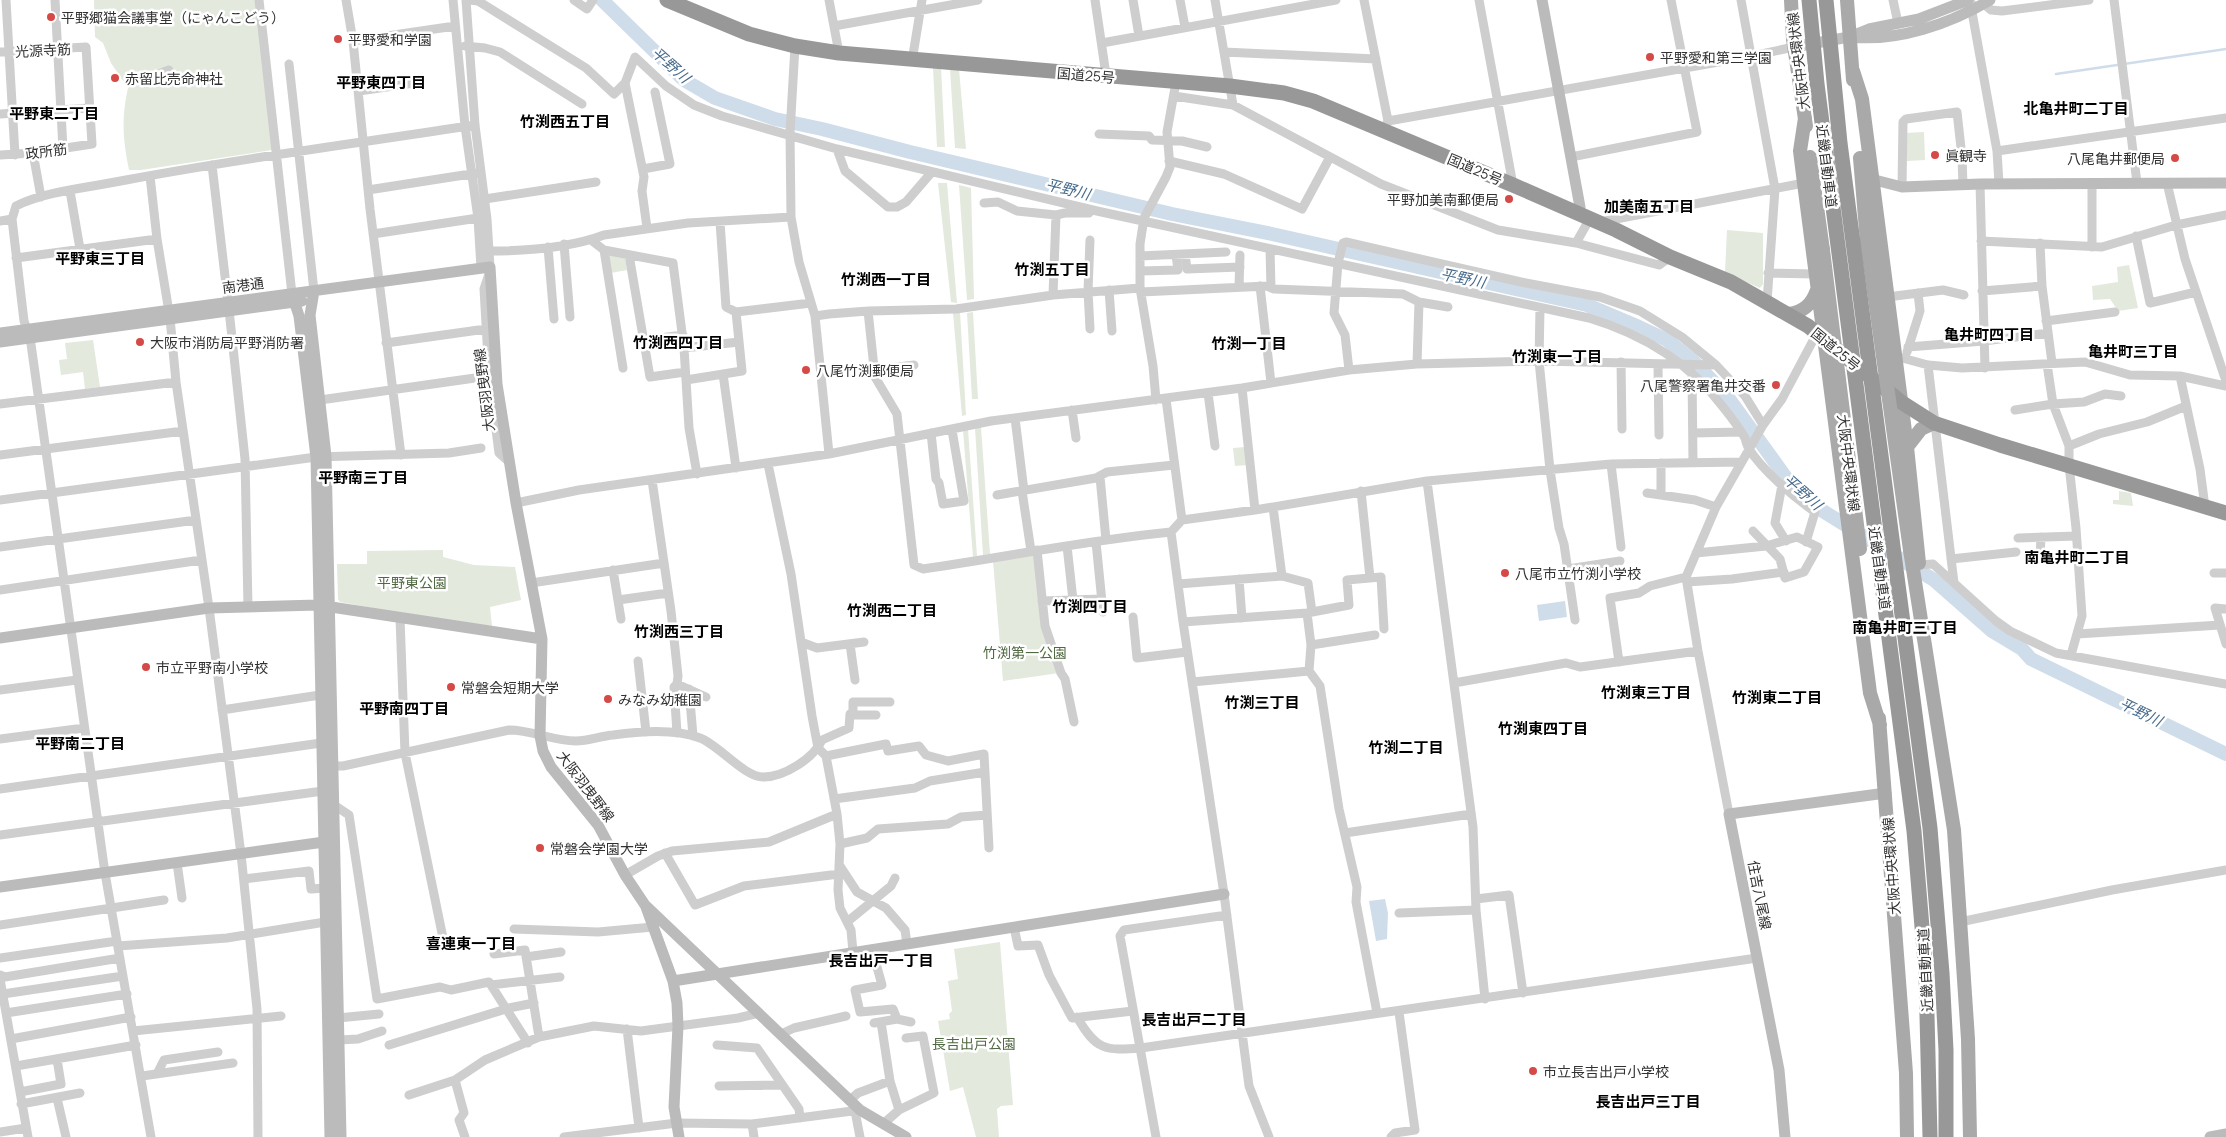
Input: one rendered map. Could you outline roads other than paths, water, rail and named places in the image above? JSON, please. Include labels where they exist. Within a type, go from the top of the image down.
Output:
[{"type":"highway","name":"近畿自動車道","points":[[1809,0],[1822,130],[1914,831],[1926,975],[1930,1137]]},
{"type":"highway","name":"近畿自動車道","points":[[1826,0],[1838,124],[1930,828],[1942,973],[1946,1050],[1946,1137]]},
{"type":"highway","name":"国道25号","points":[[673,2],[749,34],[795,46],[839,53],[1104,76],[1175,89],[1230,86],[1284,93],[1298,97],[1385,126],[1670,257],[1731,282],[1789,314],[1820,335],[1901,402],[1934,423],[2000,445],[2226,513]]},
{"type":"main road","name":"大阪中央環状線","points":[[1791,0],[1794,47],[1823,250],[1877,674],[1906,1073],[1907,1137]]},
{"type":"main road","points":[[1847,0],[1867,242],[1910,550],[1954,830],[1968,1040],[1970,1137]]},
{"type":"main road","points":[[1852,71],[1862,99],[1889,312],[1900,358],[1901,402],[1919,565],[1918,596]]},
{"type":"main road","points":[[1805,118],[1800,151],[1817,290],[1820,335],[1834,416],[1850,530],[1870,693],[1880,726]]},
{"type":"main road","points":[[1789,314],[1803,310],[1809,305],[1817,290]]},
{"type":"main road","points":[[1834,416],[1840,409],[1838,395],[1842,382],[1850,373],[1878,363],[1885,356],[1887,352],[1882,321],[1889,312]]},
{"type":"main road","points":[[1907,447],[1921,429],[1934,423]]},
{"type":"street","points":[[6,0],[4,52],[15,155]]},
{"type":"street","points":[[55,0],[63,149]]},
{"type":"street","points":[[259,0],[294,298],[321,457]]},
{"type":"street","points":[[346,0],[353,41],[379,286],[401,454]]},
{"type":"street","points":[[453,0],[471,174],[487,269]]},
{"type":"street","points":[[509,462],[499,452],[489,376],[484,289],[490,251],[475,124],[469,45],[468,0],[478,1],[586,68],[614,94],[625,83],[635,58],[666,86],[694,104],[722,116],[837,149],[1096,211],[1143,219],[1270,249],[1339,262],[1613,325],[1665,352],[1687,368],[1722,406],[1741,432],[1749,449],[1782,485],[1815,512],[1806,542]]},
{"type":"street","points":[[574,0],[587,9],[591,2]]},
{"type":"street","points":[[829,0],[839,53]]},
{"type":"street","points":[[912,60],[922,0]]},
{"type":"street","points":[[834,26],[978,0]]},
{"type":"street","points":[[1095,0],[1105,68],[1104,76]]},
{"type":"street","points":[[1133,0],[1139,36]]},
{"type":"street","points":[[1180,0],[1185,27]]},
{"type":"street","points":[[1215,0],[1233,105]]},
{"type":"street","points":[[1102,43],[1336,0]]},
{"type":"street","points":[[1364,0],[1376,59],[1385,126],[1849,36],[1869,28],[1898,23],[1939,12],[1968,0]]},
{"type":"street","points":[[1479,0],[1512,185]]},
{"type":"street","points":[[1542,0],[1580,207],[1587,219]]},
{"type":"street","points":[[1571,156],[1696,132],[1671,0]]},
{"type":"street","points":[[1741,0],[1775,189],[1767,302]]},
{"type":"street","points":[[1893,0],[1898,23]]},
{"type":"street","points":[[1849,36],[1869,39],[1920,29],[1979,4],[1991,10],[2002,11],[2089,0]]},
{"type":"street","points":[[2114,0],[2137,183]]},
{"type":"street","points":[[1979,4],[1999,184]]},
{"type":"street","points":[[353,41],[396,33],[455,26]]},
{"type":"street","points":[[457,46],[469,45],[500,52],[582,104]]},
{"type":"street","points":[[795,46],[790,135],[792,217],[799,262],[815,316],[829,454]]},
{"type":"street","name":"光源寺筋","points":[[4,52],[86,47],[89,108]]},
{"type":"street","points":[[1224,52],[1376,59]]},
{"type":"street","points":[[289,64],[313,295],[310,315],[320,400],[327,766],[322,791],[325,922],[331,938],[338,1018],[341,1137]]},
{"type":"street","points":[[145,78],[169,70]]},
{"type":"street","points":[[359,91],[414,83]]},
{"type":"street","points":[[625,83],[643,169],[642,191],[647,228]]},
{"type":"street","points":[[1156,400],[1153,366],[1140,290],[1140,256],[1143,219],[1166,177],[1169,161],[1168,139],[1175,89],[1233,105],[1381,184],[1498,230],[1576,244],[1659,265],[1670,257]]},
{"type":"street","points":[[643,169],[670,164],[656,92]]},
{"type":"street","points":[[0,114],[89,108]]},
{"type":"street","name":"政所筋","points":[[0,155],[33,153],[92,144],[89,108]]},
{"type":"street","points":[[1902,187],[1903,122],[1906,118],[1957,112],[1962,157],[1962,185]]},
{"type":"street","points":[[1996,151],[2226,118]]},
{"type":"street","points":[[151,1137],[97,822],[52,493],[16,258],[12,218],[16,206],[41,197],[277,154],[475,124]]},
{"type":"street","points":[[1099,134],[1149,136],[1152,140],[1168,139],[1207,147]]},
{"type":"street","points":[[837,149],[845,170],[866,191],[888,207],[897,207],[906,202],[932,172]]},
{"type":"street","points":[[33,153],[41,197]]},
{"type":"street","points":[[1169,161],[1224,174],[1302,209],[1330,157]]},
{"type":"street","points":[[212,165],[229,306],[245,468],[248,607]]},
{"type":"street","points":[[368,190],[481,173]]},
{"type":"street","points":[[150,176],[157,239],[169,314],[176,382],[209,608],[244,879],[256,1018],[258,1137]]},
{"type":"street","points":[[1872,179],[1902,187],[1980,184],[2226,183]]},
{"type":"street","points":[[485,199],[596,182]]},
{"type":"street","points":[[1587,219],[1804,183]]},
{"type":"street","points":[[2167,183],[2176,225],[2226,381]]},
{"type":"street","points":[[1980,184],[1985,368]]},
{"type":"street","points":[[2092,184],[2092,247]]},
{"type":"street","points":[[70,192],[80,250]]},
{"type":"street","points":[[1020,211],[1022,194]]},
{"type":"street","points":[[984,203],[998,202],[1020,211],[1056,215],[1096,211]]},
{"type":"street","points":[[1053,295],[1056,215]]},
{"type":"street","points":[[1981,241],[2102,247],[2176,225],[2226,215]]},
{"type":"street","points":[[490,251],[520,251],[591,240],[604,235],[647,228],[792,217]]},
{"type":"street","points":[[0,220],[12,218]]},
{"type":"street","points":[[373,234],[478,218]]},
{"type":"street","points":[[1576,244],[1587,219]]},
{"type":"street","points":[[720,222],[726,307],[736,312],[811,303]]},
{"type":"street","points":[[2136,236],[2150,304],[2196,292]]},
{"type":"street","points":[[16,258],[157,239]]},
{"type":"street","points":[[591,240],[604,250],[673,263],[683,335],[689,428],[697,474]]},
{"type":"street","points":[[1090,240],[1088,291],[1090,329]]},
{"type":"street","points":[[1349,370],[1345,335],[1334,313],[1339,262],[1344,243],[1346,242],[1522,282],[1600,297],[1640,311],[1682,336],[1716,365],[1746,396],[1763,425]]},
{"type":"street","points":[[2040,243],[2053,404],[2069,446],[2082,616],[2070,655]]},
{"type":"street","points":[[564,244],[570,317]]},
{"type":"street","points":[[548,246],[554,319]]},
{"type":"street","points":[[1270,249],[1271,288]]},
{"type":"street","points":[[604,250],[623,368]]},
{"type":"street","points":[[1140,256],[1226,252]]},
{"type":"street","points":[[1181,254],[1187,269],[1240,267]]},
{"type":"street","points":[[1140,271],[1178,270],[1181,254]]},
{"type":"street","points":[[629,255],[650,377],[723,374],[742,370],[736,312]]},
{"type":"street","points":[[1239,287],[1240,255]]},
{"type":"street","name":"南港通","points":[[0,342],[28,334],[379,286],[487,269]]},
{"type":"street","name":"大阪羽曳野線","points":[[487,269],[497,384],[516,503],[542,639],[540,736],[543,751],[551,767],[598,824],[625,875],[645,905],[850,1100],[858,1110],[906,1137]]},
{"type":"street","points":[[1768,273],[1814,274]]},
{"type":"street","points":[[815,316],[868,311],[956,309],[1088,291],[1260,286],[1403,294],[1419,302],[1448,307]]},
{"type":"street","points":[[1260,286],[1271,383]]},
{"type":"street","points":[[1982,290],[2042,286]]},
{"type":"street","points":[[1109,290],[1112,331]]},
{"type":"street","points":[[1887,297],[1943,290],[1964,294]]},
{"type":"street","points":[[1918,293],[1920,311],[1908,347],[1900,358],[1928,365],[1985,368],[2085,362],[2130,374],[2180,376],[2226,386]]},
{"type":"street","points":[[1417,364],[1419,302]]},
{"type":"street","points":[[1540,308],[1539,361],[1550,470],[1575,620]]},
{"type":"street","points":[[868,311],[875,377],[898,414],[914,566],[923,569],[1034,550],[1171,532],[1182,520],[1255,510],[1427,481],[1611,464],[1741,462]]},
{"type":"street","points":[[2046,321],[2114,312]]},
{"type":"street","points":[[386,343],[486,329]]},
{"type":"street","name":"南港通","points":[[0,333],[28,334]]},
{"type":"street","points":[[1908,347],[1984,341],[2048,333]]},
{"type":"street","points":[[644,340],[683,335]]},
{"type":"street","points":[[1820,335],[1782,399],[1763,425],[1716,507],[1686,580],[1729,814],[1886,793]]},
{"type":"street","points":[[684,348],[739,342]]},
{"type":"street","points":[[516,503],[579,490],[829,454],[1014,418],[1208,393],[1349,370],[1417,364],[1539,361],[1621,362],[1687,368],[1716,365]]},
{"type":"street","points":[[1621,362],[1622,430]]},
{"type":"street","points":[[1658,365],[1659,435]]},
{"type":"street","points":[[1928,365],[1954,583]]},
{"type":"street","points":[[874,370],[914,366]]},
{"type":"street","points":[[1687,368],[1693,433],[1693,462]]},
{"type":"street","points":[[723,374],[736,468]]},
{"type":"street","points":[[320,400],[489,376]]},
{"type":"street","points":[[2180,376],[2200,469],[2205,507]]},
{"type":"street","points":[[0,404],[176,382]]},
{"type":"street","points":[[1242,388],[1255,510]]},
{"type":"street","points":[[1208,393],[1215,446]]},
{"type":"street","points":[[2015,410],[2053,404],[2084,402],[2105,394],[2121,396]]},
{"type":"street","points":[[1166,399],[1182,520]]},
{"type":"street","points":[[2069,446],[2099,434],[2147,422],[2186,406]]},
{"type":"street","points":[[1072,410],[1076,438]]},
{"type":"street","points":[[1014,418],[1023,491],[1045,626],[1061,673],[1065,679],[1074,722]]},
{"type":"street","points":[[931,434],[936,479],[939,483],[943,504],[964,501],[952,430]]},
{"type":"street","points":[[0,455],[183,431]]},
{"type":"street","points":[[1693,433],[1741,432]]},
{"type":"street","points":[[0,500],[321,457],[449,453],[481,448]]},
{"type":"street","points":[[1661,463],[1661,495]]},
{"type":"street","points":[[768,464],[791,574],[818,748],[826,756],[837,814],[840,844],[840,908],[851,930],[854,952]]},
{"type":"street","points":[[1611,464],[1621,547]]},
{"type":"street","points":[[997,495],[1100,477],[1107,472],[1174,465]]},
{"type":"street","points":[[1100,477],[1106,540]]},
{"type":"street","points":[[652,480],[668,593],[677,684],[674,687],[677,733]]},
{"type":"street","points":[[1427,481],[1472,814],[1476,910],[1485,998]]},
{"type":"street","points":[[1782,485],[1775,523],[1786,541]]},
{"type":"street","points":[[1361,491],[1370,578]]},
{"type":"street","points":[[1647,493],[1695,500],[1716,507]]},
{"type":"street","points":[[1273,507],[1282,576]]},
{"type":"street","points":[[0,547],[196,520]]},
{"type":"street","points":[[1696,553],[1766,546],[1797,538],[1818,547],[1804,572],[1785,578],[1780,559],[1766,546],[1754,530]]},
{"type":"street","points":[[1171,532],[1182,622],[1227,915],[1249,1086],[1268,1137]]},
{"type":"street","points":[[2018,538],[2076,536]]},
{"type":"street","points":[[2041,537],[2040,558],[2077,559]]},
{"type":"street","points":[[1096,542],[1103,612]]},
{"type":"street","points":[[1067,546],[1073,600]]},
{"type":"street","points":[[1950,559],[2016,552]]},
{"type":"street","points":[[0,590],[202,560]]},
{"type":"street","points":[[1568,569],[1620,561]]},
{"type":"street","points":[[531,583],[664,563]]},
{"type":"street","points":[[1919,565],[1933,564],[2010,631],[2056,653],[2226,684]]},
{"type":"street","points":[[613,570],[621,619]]},
{"type":"street","points":[[1619,662],[1610,598],[1639,593],[1650,586],[1686,580],[1732,580],[1784,572]]},
{"type":"street","points":[[2214,573],[2226,573]]},
{"type":"street","points":[[1178,584],[1282,576],[1308,583],[1311,645],[1309,671],[1320,686],[1345,833],[1357,887],[1356,902],[1377,1013]]},
{"type":"street","points":[[1182,622],[1309,612],[1349,605],[1348,580],[1381,577],[1384,629]]},
{"type":"street","points":[[1239,579],[1242,618]]},
{"type":"street","points":[[618,600],[668,593]]},
{"type":"street","points":[[1042,601],[1102,599]]},
{"type":"street","points":[[323,606],[320,695],[322,743],[334,804],[330,1137]]},
{"type":"street","points":[[0,638],[209,608],[323,606],[542,639]]},
{"type":"street","points":[[2226,608],[2215,608],[2226,644]]},
{"type":"street","points":[[1133,617],[1137,658],[1187,652]]},
{"type":"street","points":[[400,618],[405,753],[443,938]]},
{"type":"street","points":[[2077,634],[2220,625]]},
{"type":"street","points":[[1311,645],[1375,635]]},
{"type":"street","points":[[801,642],[818,648],[864,642]]},
{"type":"street","points":[[850,644],[855,680]]},
{"type":"street","points":[[1454,683],[1566,663],[1580,667],[1698,651]]},
{"type":"street","points":[[638,662],[646,732]]},
{"type":"street","points":[[1192,682],[1309,671]]},
{"type":"street","points":[[0,690],[77,680]]},
{"type":"street","points":[[677,684],[706,697]]},
{"type":"street","points":[[689,689],[693,736]]},
{"type":"street","points":[[222,710],[320,695]]},
{"type":"street","points":[[853,715],[853,702],[890,702]]},
{"type":"street","points":[[327,766],[343,766],[509,730],[521,730],[540,736],[577,741],[646,732],[677,733],[693,736],[710,743],[752,774],[763,778],[775,775],[806,760],[818,748],[822,740],[848,728],[850,714],[876,715]]},
{"type":"street","points":[[0,739],[84,728]]},
{"type":"street","points":[[0,789],[228,758],[322,743]]},
{"type":"street","points":[[826,756],[886,744],[888,751],[919,746],[926,755],[948,761],[984,754],[989,848]]},
{"type":"street","points":[[834,799],[915,788],[930,781],[985,772]]},
{"type":"street","points":[[0,835],[322,791]]},
{"type":"street","points":[[334,804],[349,815],[377,999],[440,988],[451,990],[489,982],[505,1010],[528,1042]]},
{"type":"street","points":[[625,875],[666,853],[769,842],[837,814]]},
{"type":"street","points":[[1345,833],[1472,814]]},
{"type":"street","name":"住吉八尾線","points":[[1729,814],[1779,1070],[1785,1137]]},
{"type":"street","points":[[840,844],[867,838],[878,829],[948,824],[961,817],[987,815]]},
{"type":"street","points":[[0,887],[324,842]]},
{"type":"street","points":[[666,853],[695,905],[744,886],[840,870]]},
{"type":"street","points":[[177,863],[182,898]]},
{"type":"street","points":[[840,870],[857,892],[886,908],[905,930],[907,944]]},
{"type":"street","points":[[1960,922],[2112,890],[2226,870]]},
{"type":"street","points":[[244,879],[309,871],[311,889],[325,888]]},
{"type":"street","points":[[847,922],[891,886],[895,878]]},
{"type":"street","points":[[673,981],[1224,894]]},
{"type":"street","points":[[1476,899],[1509,895],[1523,993]]},
{"type":"street","points":[[0,925],[164,900]]},
{"type":"street","points":[[645,905],[673,981],[678,1026],[674,1107],[679,1137]]},
{"type":"street","points":[[1399,914],[1476,910]]},
{"type":"street","points":[[1156,1137],[1120,936],[1122,931],[1227,915]]},
{"type":"street","points":[[0,1132],[27,1132],[2,994],[0,959],[117,944],[227,938],[325,922]]},
{"type":"street","points":[[514,929],[598,932],[653,927]]},
{"type":"street","points":[[1014,927],[1018,946],[1038,944],[1053,983],[1072,1018],[1133,1011]]},
{"type":"street","points":[[872,949],[882,985],[855,990],[860,1012],[892,1008],[897,1019]]},
{"type":"street","points":[[494,954],[525,950],[539,1037]]},
{"type":"street","points":[[526,957],[561,952]]},
{"type":"street","points":[[1,976],[5,977],[120,958]]},
{"type":"street","points":[[1077,1017],[1086,1033],[1104,1049],[1141,1048],[1241,1035],[1377,1013],[1399,1012],[1757,958]]},
{"type":"street","points":[[2,994],[123,976]]},
{"type":"street","points":[[491,985],[560,977]]},
{"type":"street","points":[[6,1012],[126,994]]},
{"type":"street","points":[[389,1045],[534,1003]]},
{"type":"street","points":[[1391,1137],[1395,1133],[1415,1130],[1399,1012]]},
{"type":"street","points":[[409,1095],[455,1080],[486,1060],[539,1037],[594,1026],[641,1031],[738,1018],[759,1013]]},
{"type":"street","points":[[338,1018],[379,1014]]},
{"type":"street","points":[[134,1031],[281,1016]]},
{"type":"street","points":[[781,1034],[794,1028],[846,1016]]},
{"type":"street","points":[[11,1039],[131,1017]]},
{"type":"street","points":[[898,1110],[877,1023],[897,1019],[911,1022]]},
{"type":"street","points":[[627,1029],[639,1128]]},
{"type":"street","points":[[339,1040],[358,1039],[382,1031]]},
{"type":"street","points":[[883,1124],[898,1110],[934,1093],[923,1036],[906,1038]]},
{"type":"street","points":[[16,1066],[136,1045]]},
{"type":"street","points":[[717,1045],[757,1048],[798,1110],[800,1118]]},
{"type":"street","points":[[157,1074],[164,1060],[218,1052]]},
{"type":"street","points":[[20,1092],[61,1084],[57,1059]]},
{"type":"street","points":[[142,1076],[233,1062]]},
{"type":"street","points":[[455,1080],[464,1113],[459,1120],[465,1137]]},
{"type":"street","points":[[850,1100],[858,1093],[890,1081]]},
{"type":"street","points":[[719,1086],[782,1085]]},
{"type":"street","points":[[22,1104],[80,1093]]},
{"type":"street","points":[[57,1098],[66,1137]]},
{"type":"street","points":[[564,1137],[677,1123],[752,1124],[858,1110],[860,1137]]},
{"type":"street","points":[[752,1124],[754,1137]]},
{"type":"street","points":[[2210,1137],[2226,1134]]},
{"type":"water","points":[[1565,601],[1567,617],[1539,621],[1537,605]]},
{"type":"water","points":[[1385,899],[1388,913],[1387,939],[1376,941],[1369,901]]},
{"type":"waterway","name":"平野川","points":[[602,0],[684,80],[715,98],[775,119],[1172,214],[1272,234],[1587,305],[1639,327],[1667,340],[1692,360],[1727,396],[1787,479],[1818,508],[1934,580],[1992,631],[2022,649],[2031,659],[2226,754]]},
{"type":"waterway","points":[[2056,74],[2226,49]]},
{"type":"place","name":"平野郷猫会議事堂（にゃんこどう）","points":[[51,17]]},
{"type":"place","name":"平野愛和学園","points":[[338,39]]},
{"type":"place","name":"平野愛和第三学園","points":[[1650,57]]},
{"type":"place","name":"赤留比売命神社","points":[[115,78]]},
{"type":"place","name":"眞観寺","points":[[1935,155]]},
{"type":"place","name":"八尾亀井郵便局","points":[[2175,158]]},
{"type":"place","name":"平野加美南郵便局","points":[[1509,199]]},
{"type":"place","name":"大阪市消防局平野消防署","points":[[140,342]]},
{"type":"place","name":"八尾竹渕郵便局","points":[[806,370]]},
{"type":"place","name":"八尾警察署亀井交番","points":[[1776,385]]},
{"type":"place","name":"八尾市立竹渕小学校","points":[[1505,573]]},
{"type":"place","name":"市立平野南小学校","points":[[146,667]]},
{"type":"place","name":"常磐会短期大学","points":[[451,687]]},
{"type":"place","name":"みなみ幼稚園","points":[[608,699]]},
{"type":"place","name":"常磐会学園大学","points":[[540,848]]},
{"type":"place","name":"市立長吉出戸小学校","points":[[1533,1071]]},
{"type":"district","name":"平野東四丁目","points":[[381,82]]},
{"type":"district","name":"北亀井町二丁目","points":[[2076,108]]},
{"type":"district","name":"平野東二丁目","points":[[54,113]]},
{"type":"district","name":"竹渕西五丁目","points":[[565,121]]},
{"type":"district","name":"加美南五丁目","points":[[1649,206]]},
{"type":"district","name":"平野東三丁目","points":[[100,258]]},
{"type":"district","name":"竹渕五丁目","points":[[1052,269]]},
{"type":"district","name":"竹渕西一丁目","points":[[886,279]]},
{"type":"district","name":"亀井町四丁目","points":[[1989,334]]},
{"type":"district","name":"竹渕西四丁目","points":[[678,342]]},
{"type":"district","name":"竹渕一丁目","points":[[1249,343]]},
{"type":"district","name":"亀井町三丁目","points":[[2133,351]]},
{"type":"district","name":"竹渕東一丁目","points":[[1557,356]]},
{"type":"district","name":"平野南三丁目","points":[[363,477]]},
{"type":"district","name":"南亀井町二丁目","points":[[2077,557]]},
{"type":"district","name":"竹渕四丁目","points":[[1090,606]]},
{"type":"district","name":"竹渕西二丁目","points":[[892,610]]},
{"type":"district","name":"南亀井町三丁目","points":[[1905,627]]},
{"type":"district","name":"竹渕西三丁目","points":[[679,631]]},
{"type":"district","name":"竹渕東三丁目","points":[[1646,692]]},
{"type":"district","name":"竹渕東二丁目","points":[[1777,697]]},
{"type":"district","name":"竹渕三丁目","points":[[1262,702]]},
{"type":"district","name":"平野南四丁目","points":[[404,708]]},
{"type":"district","name":"竹渕東四丁目","points":[[1543,728]]},
{"type":"district","name":"平野南二丁目","points":[[80,743]]},
{"type":"district","name":"竹渕二丁目","points":[[1406,747]]},
{"type":"district","name":"喜連東一丁目","points":[[471,943]]},
{"type":"district","name":"長吉出戸一丁目","points":[[881,960]]},
{"type":"district","name":"長吉出戸二丁目","points":[[1194,1019]]},
{"type":"district","name":"長吉出戸三丁目","points":[[1648,1101]]},
{"type":"park label","name":"平野東公園","points":[[412,582]]},
{"type":"park label","name":"竹渕第一公園","points":[[1025,652]]},
{"type":"park label","name":"長吉出戸公園","points":[[974,1043]]}]
